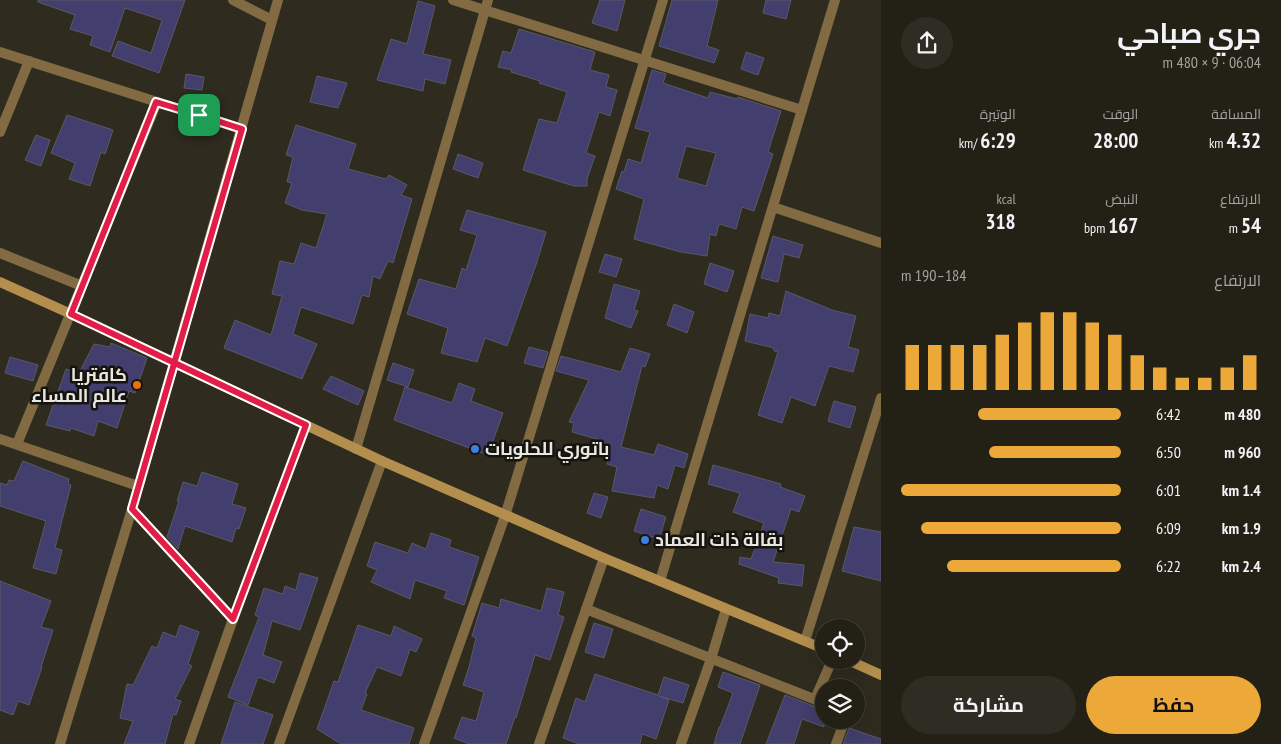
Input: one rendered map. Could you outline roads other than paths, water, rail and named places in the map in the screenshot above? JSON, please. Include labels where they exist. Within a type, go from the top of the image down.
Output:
[{"type":"street","points":[[233,0],[272,20]]},
{"type":"street","points":[[60,744],[132,509],[278,0]]},
{"type":"street","points":[[453,0],[487,5],[645,60],[802,110]]},
{"type":"street","points":[[424,744],[505,516],[663,0]]},
{"type":"street","points":[[660,581],[835,0]]},
{"type":"street","points":[[356,449],[487,5]]},
{"type":"street","points":[[0,52],[242,129]]},
{"type":"street","points":[[0,132],[29,61]]},
{"type":"street","points":[[16,444],[71,314],[156,102]]},
{"type":"street","points":[[773,207],[881,243]]},
{"type":"street","points":[[0,253],[82,286]]},
{"type":"street","points":[[0,282],[175,362],[356,449],[505,516],[815,645]]},
{"type":"street","points":[[805,641],[881,398]]},
{"type":"street","points":[[189,744],[233,619],[306,425]]},
{"type":"street","points":[[0,439],[138,486]]},
{"type":"street","points":[[279,744],[382,461]]},
{"type":"street","points":[[132,509],[233,619]]},
{"type":"street","points":[[540,744],[604,558]]},
{"type":"street","points":[[586,609],[815,699]]},
{"type":"street","points":[[681,744],[711,659],[726,609]]},
{"type":"street","points":[[865,668],[881,675]]},
{"type":"street","points":[[836,744],[842,729]]},
{"type":"place","name":"كافتريا عالم المساء","points":[[137,385]]},
{"type":"place","name":"باتوري للحلويات","points":[[475,449]]},
{"type":"place","name":"بقالة ذات العماد","points":[[645,540]]}]
